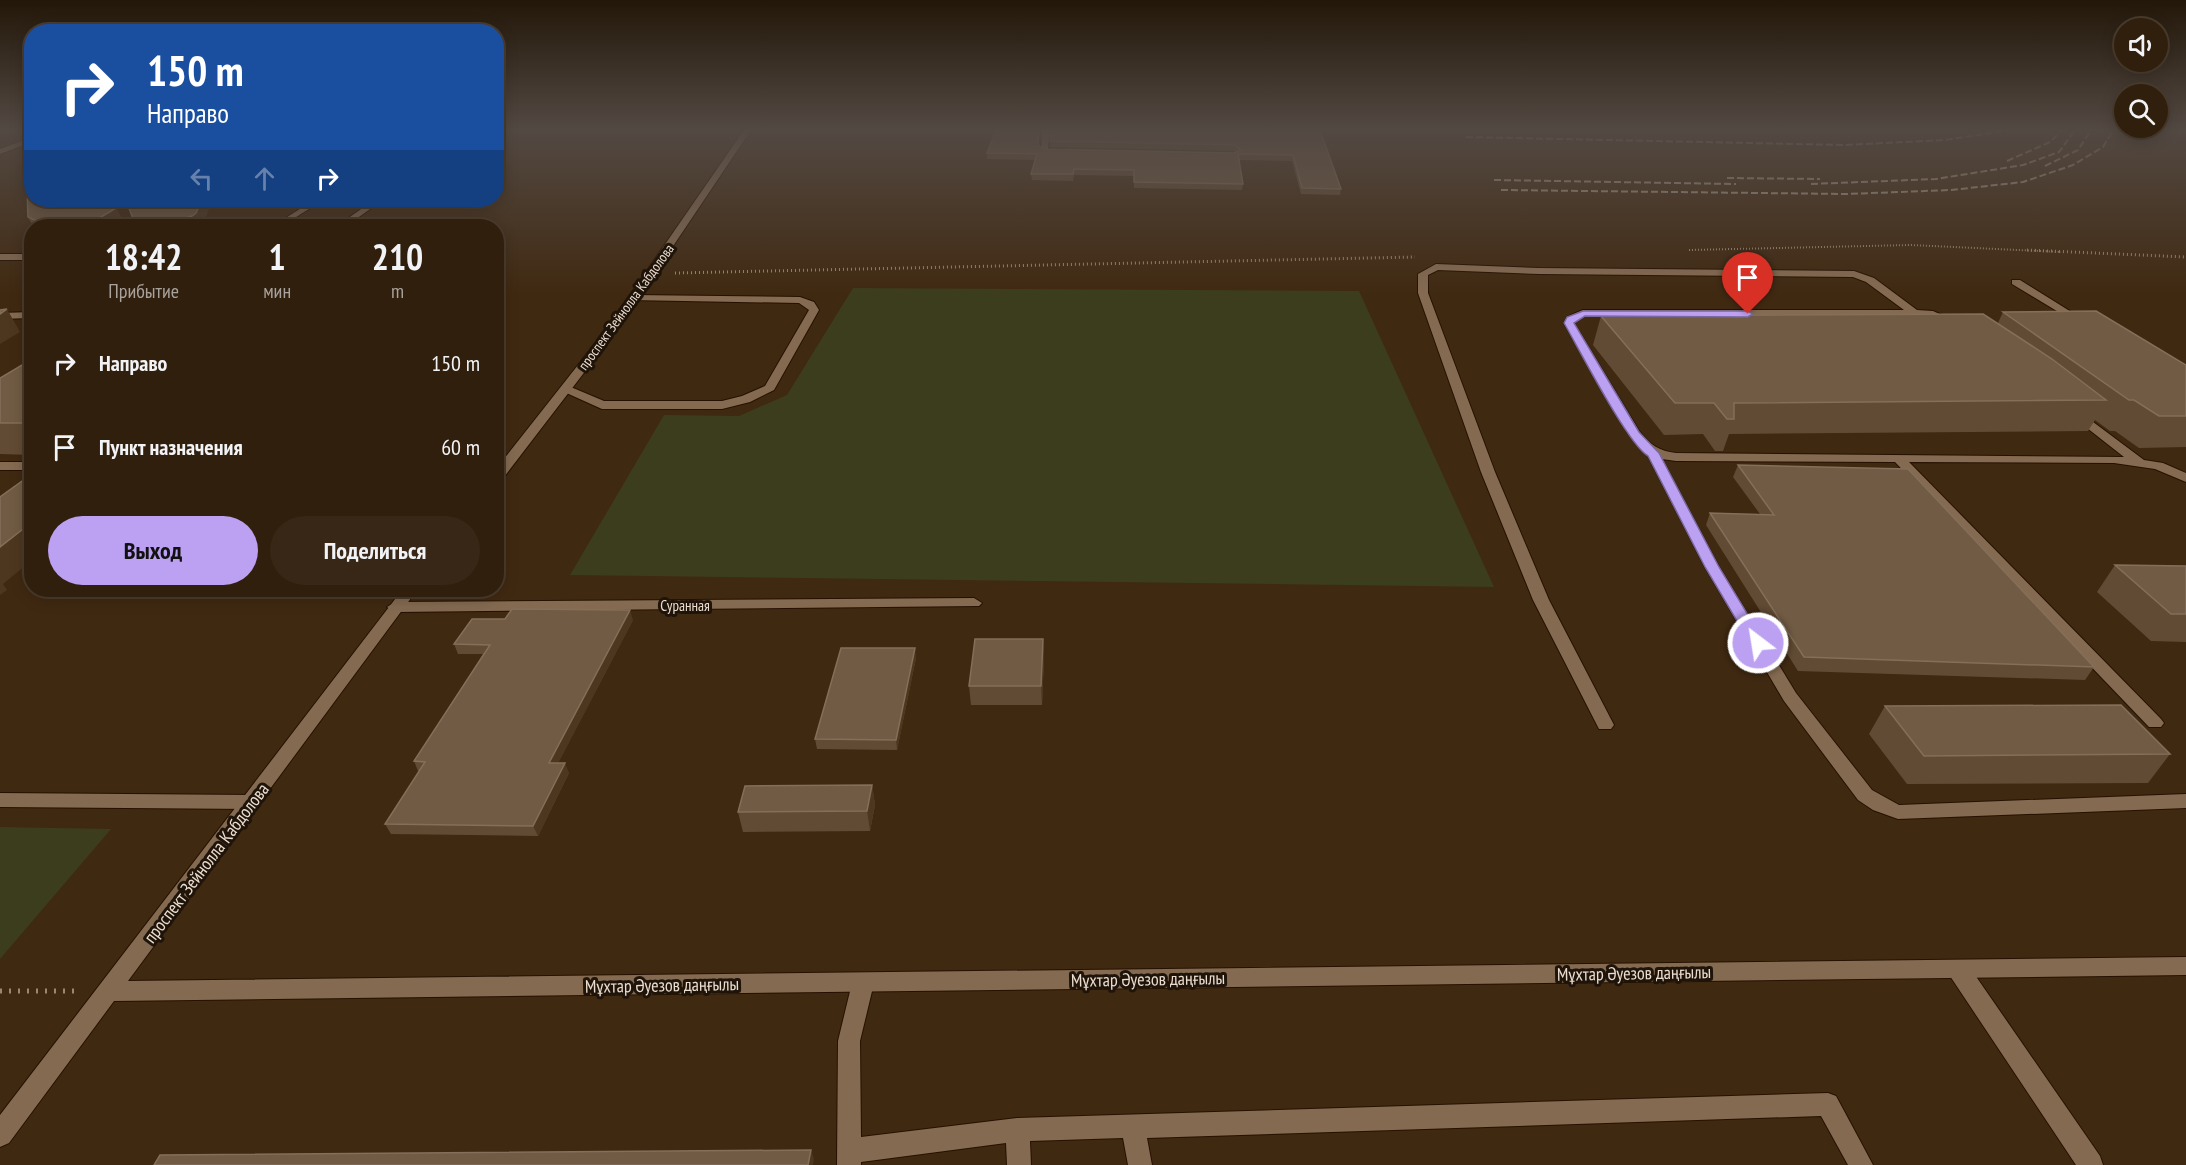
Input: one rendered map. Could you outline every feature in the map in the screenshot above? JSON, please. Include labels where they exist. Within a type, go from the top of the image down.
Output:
[{"type":"main road","name":"проспект Зейнолла Кабдолова","points":[[504,468],[612,329],[711,184]]},
{"type":"main road","points":[[288,219],[308,207]]},
{"type":"main road","points":[[351,219],[368,207]]},
{"type":"main road","points":[[0,257],[24,257]]},
{"type":"main road","points":[[1605,725],[1541,600],[1488,472],[1423,293],[1423,274],[1436,267],[1539,271],[1854,274],[1870,280],[1915,313]]},
{"type":"main road","points":[[2016,282],[2096,330]]},
{"type":"main road","points":[[566,389],[602,405],[722,405],[746,399],[770,388],[814,310],[810,304],[800,300],[633,297]]},
{"type":"main road","points":[[1958,327],[1942,316],[1915,313],[1583,314],[1571,319],[1569,323],[1634,433],[1647,450],[1653,453],[1676,457],[2114,459],[2158,466],[2186,478]]},
{"type":"main road","points":[[0,316],[24,315]]},
{"type":"main road","points":[[2068,406],[2139,462]]},
{"type":"main road","points":[[1653,453],[1712,567],[1790,697],[1865,795],[1880,805],[1898,812],[2186,801]]},
{"type":"main road","points":[[1899,459],[2155,723]]},
{"type":"main road","points":[[0,466],[24,466]]},
{"type":"main road","name":"проспект Зейнолла Кабдолова","points":[[0,1135],[110,992],[404,597]]},
{"type":"main road","name":"Суранная","points":[[395,608],[974,603]]},
{"type":"main road","points":[[0,800],[252,802]]},
{"type":"main road","name":"Мұхтар Әуезов даңғылы","points":[[110,992],[2186,966]]},
{"type":"main road","points":[[1958,969],[2091,1165]]},
{"type":"main road","points":[[863,983],[849,1041],[849,1158],[1017,1130],[1828,1104],[1861,1165]]},
{"type":"main road","points":[[1133,1128],[1140,1165]]},
{"type":"main road","points":[[1017,1130],[1019,1165]]},
{"type":"path","points":[[0,991],[110,992]]},
{"type":"green space","points":[[853,288],[1359,291],[1494,587],[570,575],[664,415],[739,416],[787,395]]},
{"type":"green space","points":[[0,827],[111,829],[0,959]]},
{"type":"building","points":[[1301,184],[1339,184],[1341,189],[1302,188]]},
{"type":"building","points":[[28,207],[116,208],[95,219],[32,219],[28,217]]},
{"type":"building","points":[[129,207],[199,207],[192,216],[182,219],[133,219]]},
{"type":"building","points":[[2096,311],[2186,365],[2186,416],[2159,416],[2134,400],[2129,400],[2003,312]]},
{"type":"building","points":[[1983,314],[2052,359],[2106,400],[1734,403],[1734,419],[1727,419],[1714,403],[1675,403],[1601,316]]},
{"type":"building","points":[[24,364],[24,423],[0,423],[0,378]]},
{"type":"building","points":[[1738,465],[1908,469],[2094,667],[1804,657],[1710,513],[1774,515]]},
{"type":"building","points":[[24,480],[24,528],[0,547],[0,497]]},
{"type":"building","points":[[2115,565],[2186,566],[2186,614],[2171,614]]},
{"type":"building","points":[[512,609],[630,610],[549,763],[565,763],[533,826],[385,824],[425,762],[414,761],[490,645],[454,644],[472,619],[505,619]]},
{"type":"building","points":[[975,639],[1043,639],[1041,686],[969,686]]},
{"type":"building","points":[[841,648],[915,648],[896,740],[815,739]]},
{"type":"building","points":[[2121,705],[2170,754],[1924,756],[1885,706]]},
{"type":"building","points":[[872,785],[867,811],[738,812],[745,786]]},
{"type":"building","points":[[811,1150],[808,1165],[154,1165],[160,1155]]},
{"type":"railway","points":[[1501,190],[1845,194],[1951,190],[2002,184]]},
{"type":"route","points":[[1748,314],[1583,314],[1571,319],[1569,323],[1634,433],[1647,450],[1653,453],[1712,567],[1758,643]]}]
